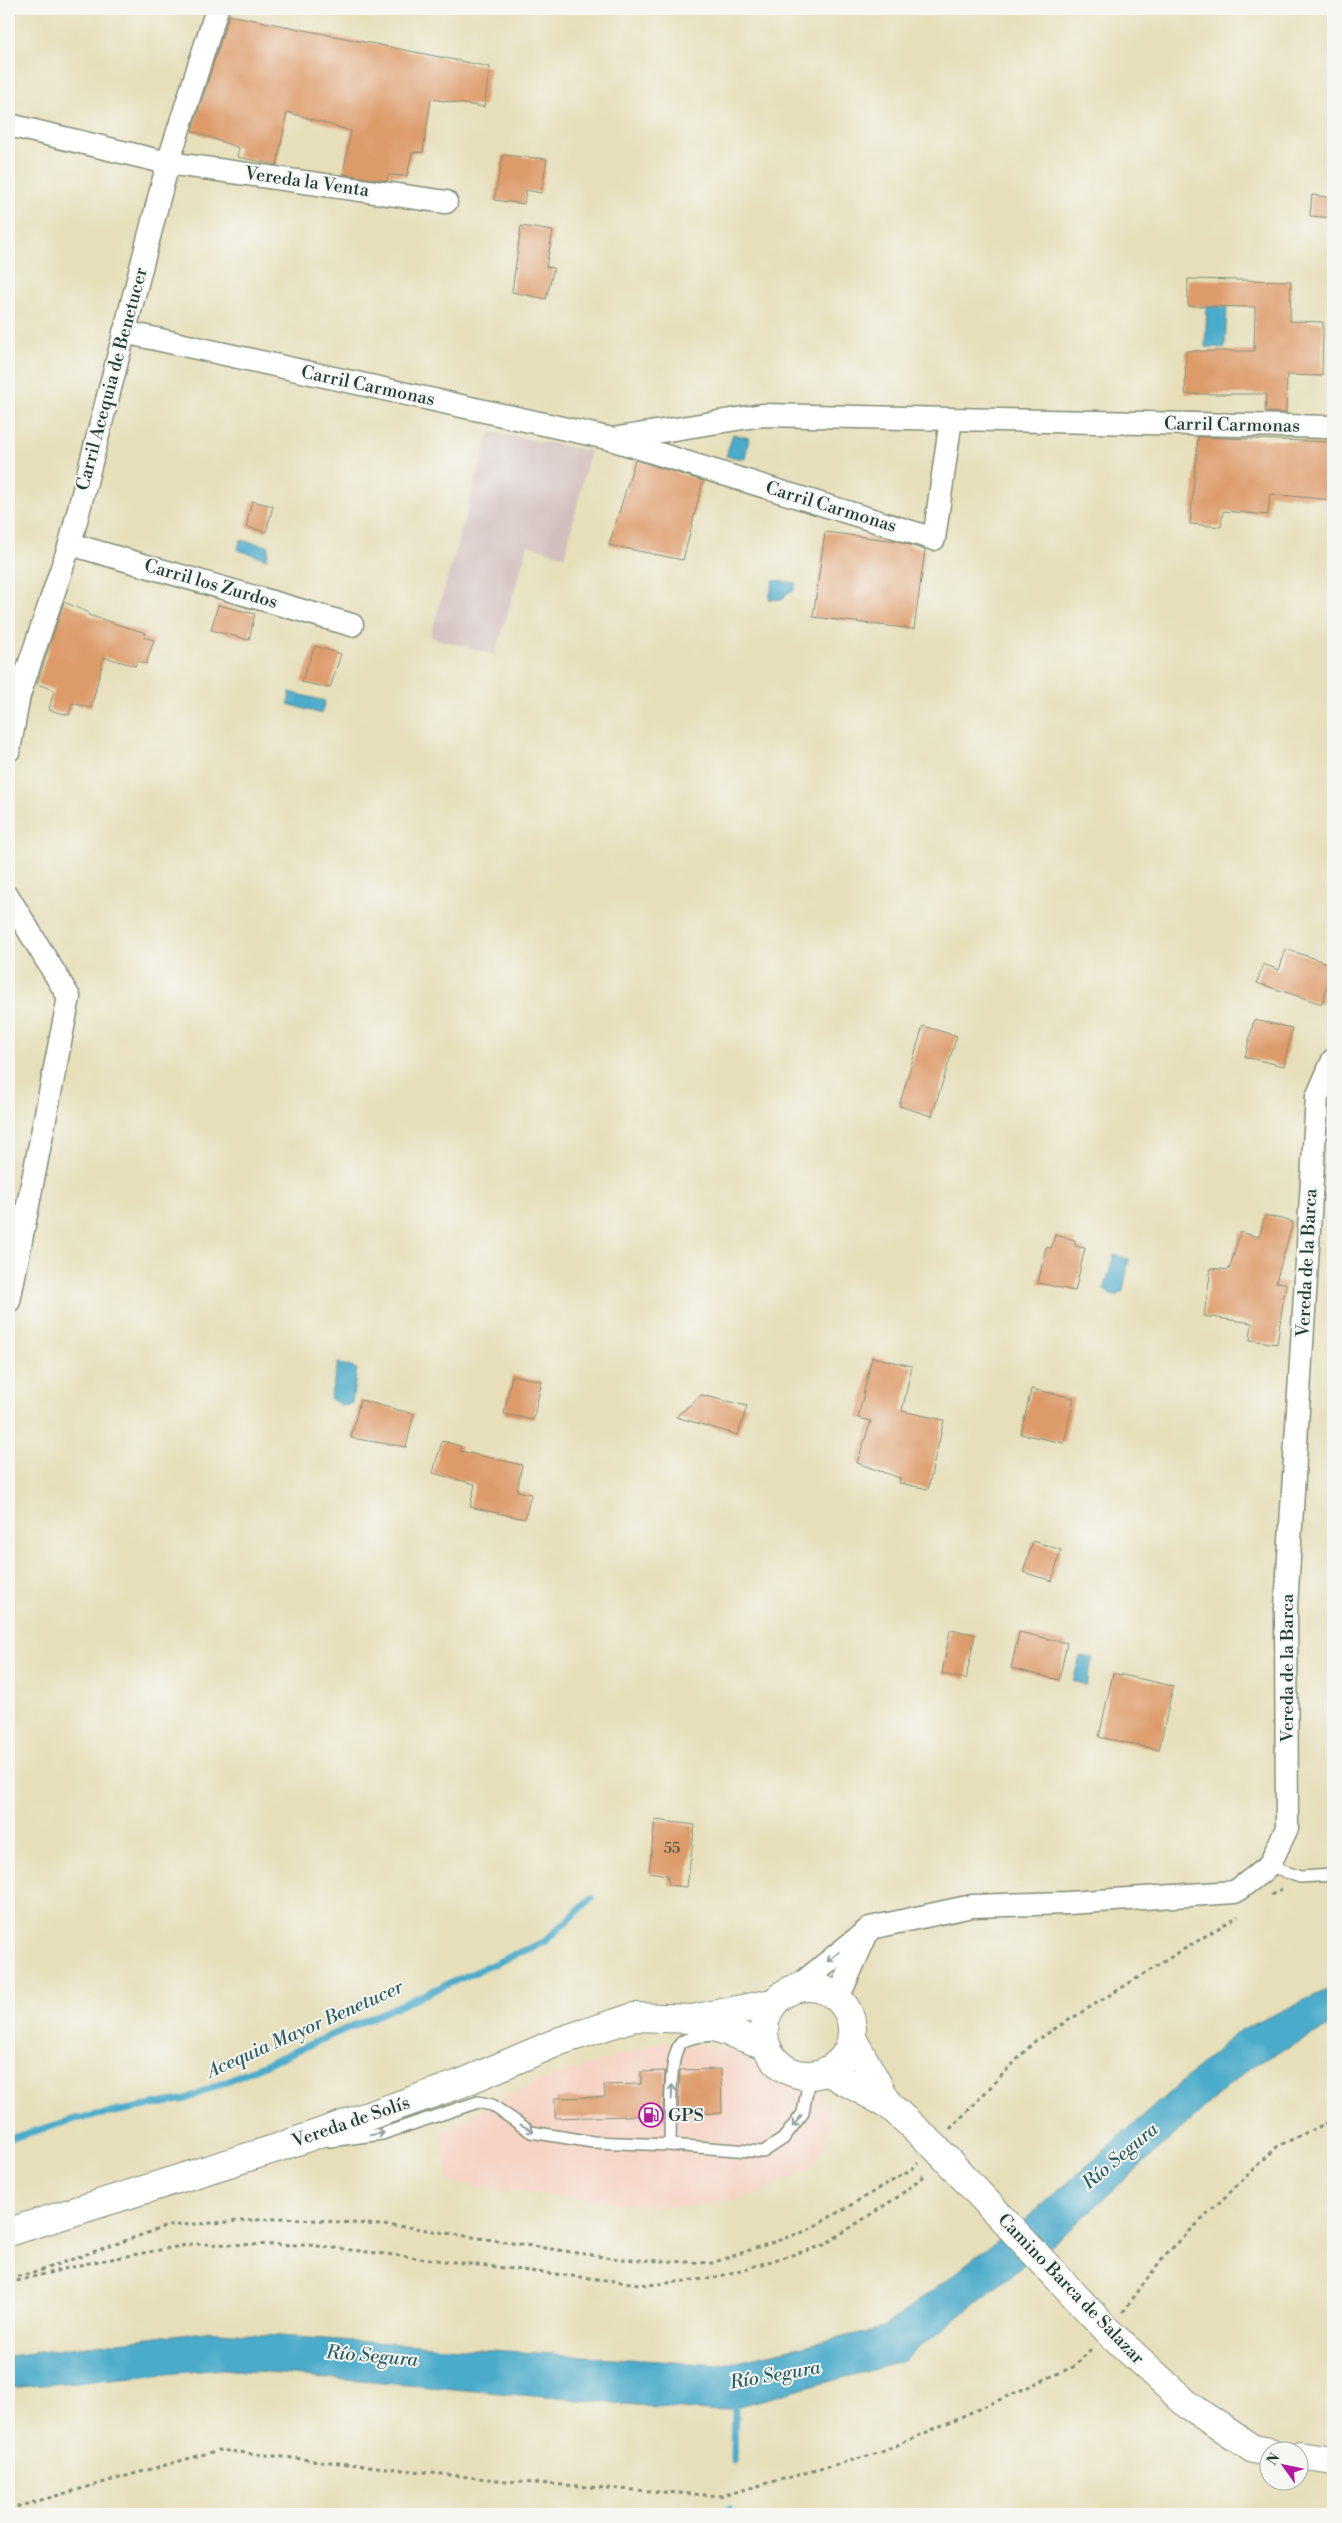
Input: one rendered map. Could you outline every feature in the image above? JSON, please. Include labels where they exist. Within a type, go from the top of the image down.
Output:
[{"type":"street","name":"Carril Acequia de Benetucer","points":[[9,750],[19,695],[70,544],[168,163],[217,9]]},
{"type":"street","name":"Vereda la Venta","points":[[9,125],[168,163],[446,202]]},
{"type":"street","name":"Carril Carmonas","points":[[124,332],[612,439],[934,539],[952,419]]},
{"type":"street","name":"Carril Carmonas","points":[[612,439],[762,415],[1333,427]]},
{"type":"street","name":"Carril los Zurdos","points":[[70,544],[352,625]]},
{"type":"street","points":[[9,898],[69,998],[9,1301]]},
{"type":"street","name":"Vereda de la Barca","points":[[870,1928],[972,1906],[1235,1892],[1269,1866],[1287,1828],[1286,1607],[1317,1096],[1333,1060]]},
{"type":"street","points":[[797,1987],[812,1986],[826,1990],[838,1998],[847,2010],[852,2024],[852,2038],[847,2052],[838,2063],[816,2073],[792,2073],[772,2057],[765,2045],[763,2031],[765,2016],[772,2003],[783,1993],[797,1987],[870,1928]]},
{"type":"street","points":[[838,1998],[870,1928]]},
{"type":"street","name":"Vereda de Solís","points":[[9,2232],[277,2148],[462,2083],[560,2041],[634,2018],[692,2019],[772,2003]]},
{"type":"street","name":"Vereda de Solís","points":[[692,2019],[765,2045]]},
{"type":"street","name":"Camino Barca de Salazar","points":[[852,2038],[889,2105],[946,2159],[1109,2332],[1189,2406],[1253,2449],[1260,2450]]},
{"type":"street","name":"Camino Barca de Salazar","points":[[816,2073],[889,2105]]},
{"type":"street","points":[[1310,2458],[1333,2461]]},
{"type":"lane","points":[[1269,1866],[1300,1877],[1333,1875]]},
{"type":"lane","points":[[670,2144],[673,2058],[681,2043],[695,2036],[732,2034]]},
{"type":"lane","points":[[277,2148],[382,2134],[478,2102],[492,2105],[531,2132],[593,2142],[670,2144],[764,2152],[783,2139],[803,2113],[807,2090],[816,2073]]},
{"type":"path","points":[[9,2509],[220,2450],[506,2482],[721,2496],[882,2452],[1074,2366],[1109,2332],[1164,2256],[1278,2146],[1333,2120]]},
{"type":"path","points":[[9,2283],[84,2264],[192,2244],[309,2245],[648,2285],[714,2278],[822,2246],[899,2196],[946,2159]]},
{"type":"shaded area","points":[[490,432],[590,451],[565,556],[528,545],[495,655],[430,637]]},
{"type":"shaded area","name":"GPS","points":[[664,2041],[732,2050],[791,2086],[820,2093],[827,2106],[829,2124],[825,2147],[807,2170],[754,2195],[684,2207],[634,2205],[448,2182],[443,2131],[533,2083]]},
{"type":"water","points":[[1207,306],[1227,307],[1225,348],[1205,347]]},
{"type":"water","points":[[733,434],[749,438],[745,459],[726,456]]},
{"type":"water","points":[[240,540],[269,546],[267,559],[238,550]]},
{"type":"water","points":[[773,580],[796,583],[793,592],[788,592],[782,600],[769,599]]},
{"type":"water","points":[[290,692],[325,701],[321,714],[288,704]]},
{"type":"water","points":[[1114,1255],[1129,1259],[1123,1291],[1113,1296],[1104,1290]]},
{"type":"water","points":[[338,1363],[357,1369],[352,1403],[342,1406],[330,1398]]},
{"type":"water","points":[[1080,1656],[1093,1658],[1086,1685],[1073,1681]]},
{"type":"water","name":"Río Segura","points":[[1333,1987],[1333,2025],[1250,2067],[1069,2230],[901,2362],[718,2412],[222,2369],[9,2388],[9,2356],[204,2331],[719,2365],[883,2328],[1038,2209],[1240,2030]]},
{"type":"building","points":[[229,15],[490,67],[484,107],[431,99],[423,152],[412,153],[407,176],[388,175],[387,181],[343,174],[351,131],[287,112],[277,165],[237,157],[239,148],[192,131]]},
{"type":"building","points":[[503,155],[547,159],[541,193],[526,190],[524,204],[494,200]]},
{"type":"building","points":[[1312,195],[1333,198],[1333,218],[1310,216]]},
{"type":"building","points":[[521,226],[553,231],[546,267],[554,268],[546,299],[512,292]]},
{"type":"building","points":[[1188,279],[1291,281],[1290,321],[1323,322],[1322,376],[1287,375],[1286,413],[1265,412],[1266,394],[1185,394],[1186,351],[1254,351],[1255,307],[1188,306]]},
{"type":"building","points":[[1198,437],[1333,442],[1333,500],[1270,494],[1268,515],[1223,511],[1221,527],[1190,524]]},
{"type":"building","points":[[635,460],[703,481],[683,560],[609,545]]},
{"type":"building","points":[[252,501],[273,506],[266,532],[246,527]]},
{"type":"building","points":[[825,532],[897,541],[925,550],[914,629],[813,617]]},
{"type":"building","points":[[64,602],[89,613],[88,615],[146,633],[144,637],[154,640],[146,664],[138,661],[135,666],[104,657],[91,708],[72,703],[69,715],[49,710],[54,690],[37,684]]},
{"type":"building","points":[[218,605],[255,614],[249,640],[211,630]]},
{"type":"building","points":[[315,646],[341,654],[330,688],[301,682]]},
{"type":"building","points":[[1286,949],[1333,965],[1322,1004],[1257,983],[1263,964],[1279,970]]},
{"type":"building","points":[[1254,1020],[1292,1028],[1284,1066],[1245,1057]]},
{"type":"building","points":[[923,1026],[957,1036],[932,1116],[899,1106]]},
{"type":"building","points":[[1265,1215],[1293,1222],[1276,1282],[1286,1283],[1277,1344],[1250,1340],[1252,1323],[1204,1316],[1211,1268],[1229,1270],[1240,1232],[1259,1237]]},
{"type":"building","points":[[1055,1235],[1075,1240],[1075,1246],[1085,1248],[1075,1291],[1038,1283],[1046,1247],[1051,1248]]},
{"type":"building","points":[[872,1357],[912,1366],[902,1411],[944,1420],[928,1489],[899,1483],[900,1478],[857,1463],[871,1421],[858,1418]]},
{"type":"building","points":[[512,1375],[542,1381],[533,1420],[504,1414]]},
{"type":"building","points":[[1031,1389],[1074,1398],[1064,1443],[1021,1434]]},
{"type":"building","points":[[701,1395],[747,1406],[738,1435],[676,1417]]},
{"type":"building","points":[[360,1400],[414,1414],[406,1447],[351,1438]]},
{"type":"building","points":[[442,1441],[461,1446],[460,1451],[522,1465],[517,1491],[531,1494],[525,1519],[470,1507],[475,1484],[433,1473]]},
{"type":"building","points":[[1033,1541],[1061,1550],[1052,1581],[1023,1572]]},
{"type":"building","points":[[950,1630],[975,1634],[966,1679],[942,1674]]},
{"type":"building","points":[[1019,1632],[1067,1643],[1059,1680],[1011,1668]]},
{"type":"building","points":[[1113,1673],[1173,1686],[1159,1750],[1099,1737]]},
{"type":"building","points":[[655,1820],[695,1825],[687,1887],[669,1885],[667,1875],[649,1872]]},
{"type":"building","points":[[721,2069],[722,2113],[678,2114],[680,2070]]},
{"type":"building","points":[[665,2071],[663,2115],[555,2118],[555,2098],[605,2097],[604,2085],[641,2084],[641,2072]]},
{"type":"waterway","name":"Acequia Mayor Benetucer","points":[[9,2139],[75,2119],[186,2099],[544,1942],[592,1898]]},
{"type":"waterway","name":"Río Segura","points":[[734,2461],[735,2399]]},
{"type":"waterway","points":[[728,2514],[729,2509]]},
{"type":"place","name":"GPS","points":[[651,2115]]}]
